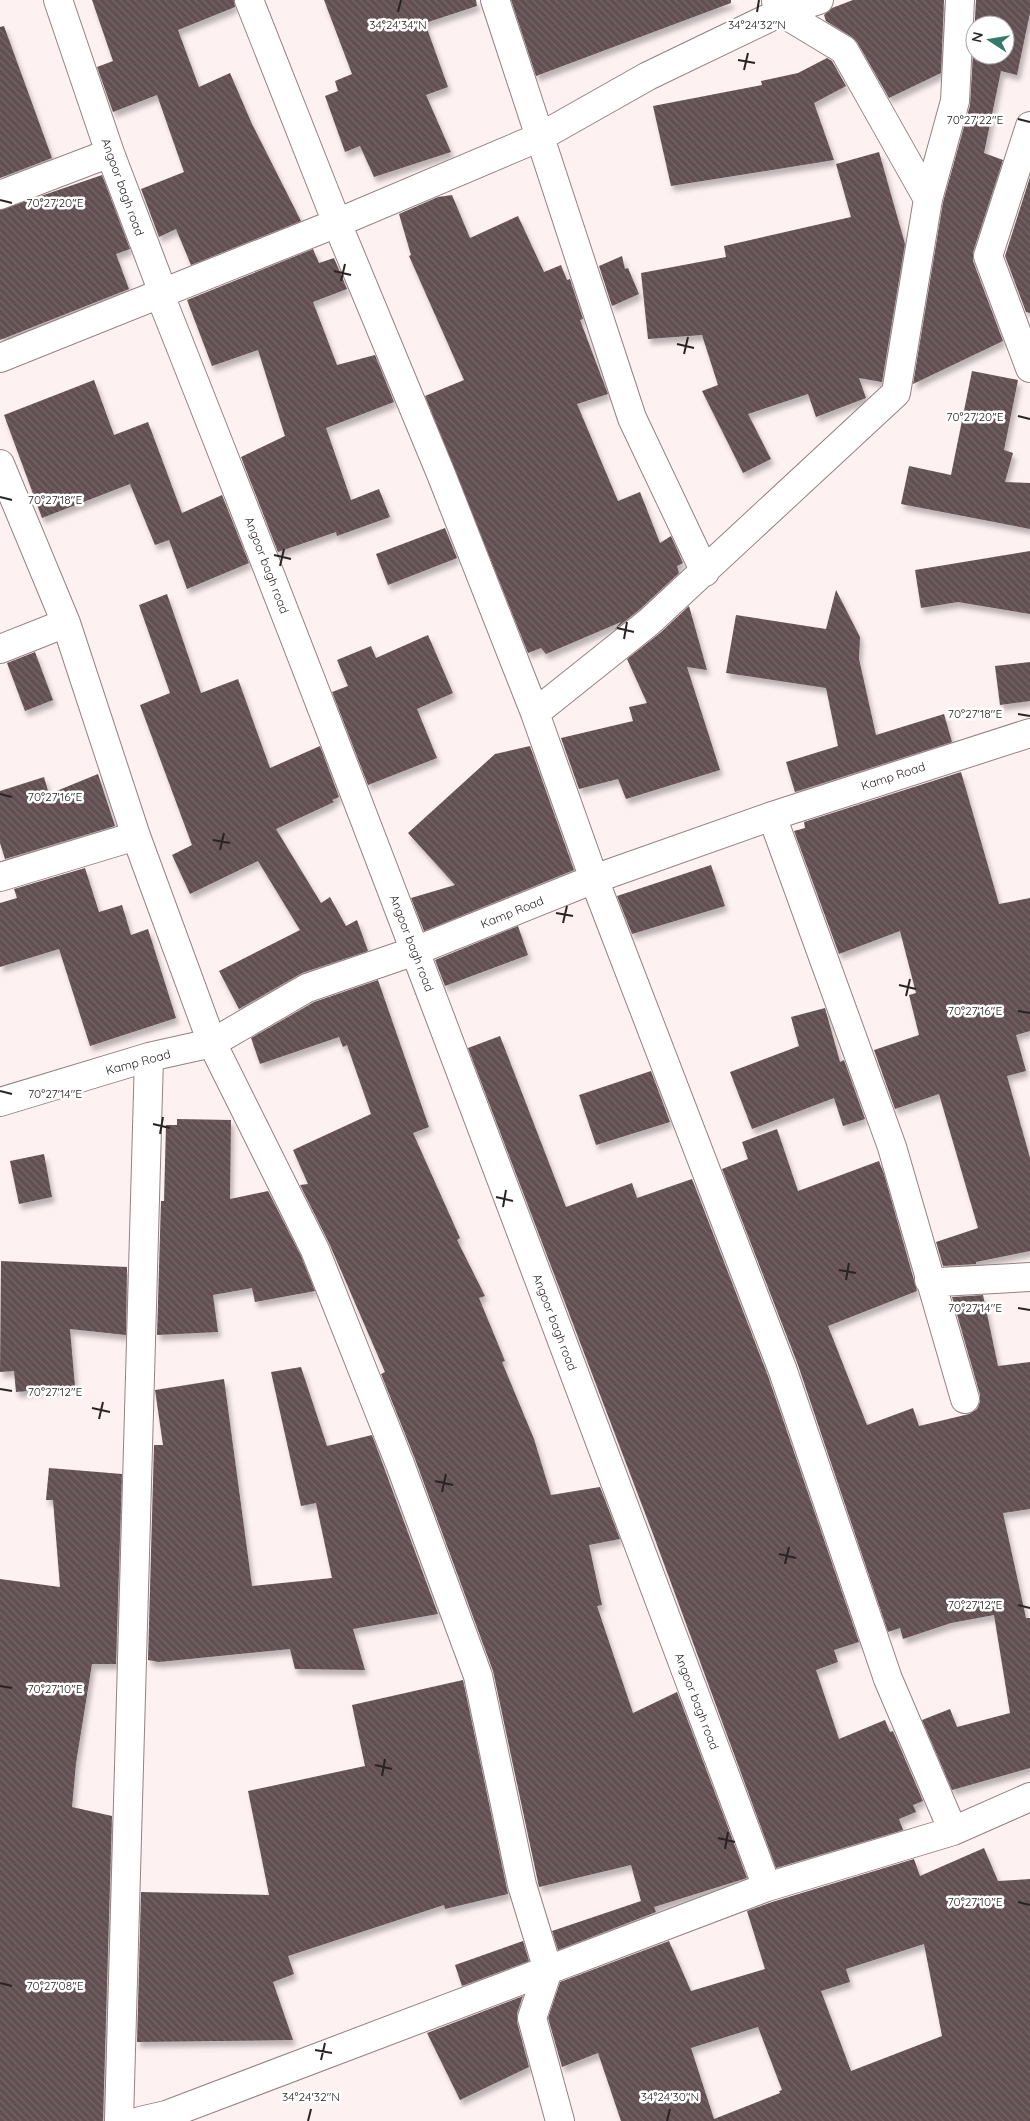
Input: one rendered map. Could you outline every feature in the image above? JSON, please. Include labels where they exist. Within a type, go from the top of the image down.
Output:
[{"type":"street","name":"Angoor bagh road","points":[[58,0],[110,153],[159,282],[160,295],[261,548],[415,951],[767,1887]]},
{"type":"street","points":[[249,0],[337,223],[441,474],[535,713],[594,879],[783,1371],[888,1679],[953,1831]]},
{"type":"street","points":[[495,0],[632,418],[705,572]]},
{"type":"street","points":[[0,358],[337,223],[540,137],[648,76],[779,6],[819,0]]},
{"type":"street","points":[[535,713],[650,622],[896,394],[928,199],[955,101],[960,0]]},
{"type":"street","points":[[779,6],[844,50],[928,199]]},
{"type":"street","points":[[1030,126],[988,256],[1030,368]]},
{"type":"street","points":[[0,195],[110,153]]},
{"type":"street","points":[[0,464],[66,624],[136,836],[212,1043],[315,1250],[400,1464],[478,1676],[522,1885],[548,1970],[532,2018],[560,2121]]},
{"type":"street","points":[[0,649],[66,624]]},
{"type":"street","name":"Kamp Road","points":[[0,1102],[149,1057],[212,1043],[307,988],[415,951],[594,879],[772,816],[1030,733]]},
{"type":"street","points":[[772,816],[892,1147],[964,1399]]},
{"type":"street","points":[[0,877],[136,836]]},
{"type":"street","points":[[119,2121],[149,1057]]},
{"type":"street","points":[[929,1280],[940,1282],[1030,1277]]},
{"type":"street","points":[[140,2121],[166,2115],[767,1887],[953,1831],[1030,1798]]},
{"type":"building","points":[[92,0],[234,0],[235,7],[178,30],[199,87],[230,73],[252,124],[301,221],[191,265],[176,229],[159,237],[141,189],[184,172],[157,95],[113,112],[97,67],[113,61]]},
{"type":"building","points":[[324,0],[476,0],[477,6],[425,23],[448,87],[426,95],[451,152],[374,177],[360,146],[345,152],[325,96],[338,91],[335,81],[352,74]]},
{"type":"building","points":[[511,0],[731,0],[731,3],[536,76]]},
{"type":"building","points":[[853,0],[944,0],[941,73],[889,98],[857,42],[826,21],[824,15],[832,8]]},
{"type":"building","points":[[976,0],[1030,0],[1030,13],[1017,75],[1001,71],[984,153],[1003,160],[973,252],[973,261],[1003,341],[913,384],[943,202],[970,105],[972,65],[1015,65],[1015,15],[975,15]]},
{"type":"building","points":[[4,26],[52,158],[0,178],[0,27]]},
{"type":"building","points":[[827,58],[832,61],[846,86],[814,103],[834,160],[671,186],[653,106],[762,85],[761,81],[798,73]]},
{"type":"building","points":[[879,152],[905,244],[882,382],[859,378],[866,398],[816,417],[808,394],[748,414],[771,459],[743,473],[702,391],[718,385],[702,335],[648,339],[641,273],[726,257],[724,246],[851,217],[836,164]]},
{"type":"building","points":[[102,175],[130,249],[116,254],[129,289],[0,340],[0,210]]},
{"type":"building","points":[[1030,177],[1030,313],[1026,312],[1005,256]]},
{"type":"building","points":[[452,195],[470,238],[518,216],[544,272],[561,265],[567,280],[570,279],[583,319],[580,320],[608,394],[577,404],[618,501],[640,492],[660,543],[671,536],[683,563],[677,566],[679,573],[614,630],[621,622],[546,654],[541,648],[528,653],[425,396],[464,380],[409,256],[411,255],[399,214],[438,197]]},
{"type":"building","points":[[313,249],[319,263],[334,258],[347,289],[313,302],[337,365],[375,355],[394,402],[326,428],[351,500],[379,489],[390,517],[337,536],[336,532],[278,552],[241,457],[285,436],[258,350],[212,366],[187,300]]},
{"type":"building","points":[[622,256],[625,269],[628,268],[639,294],[612,306],[599,266]]},
{"type":"building","points":[[972,371],[1018,380],[1004,450],[1013,453],[1005,482],[1030,483],[1030,529],[901,504],[909,466],[951,475]]},
{"type":"building","points":[[94,380],[114,435],[148,422],[182,513],[222,495],[249,563],[187,589],[169,540],[155,545],[130,484],[42,518],[4,415]]},
{"type":"building","points":[[445,528],[457,558],[388,585],[376,554]]},
{"type":"building","points":[[1030,551],[1030,614],[958,602],[921,608],[915,570]]},
{"type":"building","points":[[836,590],[860,637],[859,659],[876,735],[944,714],[952,742],[795,792],[786,762],[838,746],[826,688],[726,673],[736,615],[826,629]]},
{"type":"building","points":[[167,594],[201,693],[238,679],[270,768],[320,746],[339,797],[332,800],[334,802],[276,829],[321,903],[330,897],[346,926],[357,920],[368,951],[302,973],[239,1009],[219,971],[300,930],[258,861],[190,894],[172,855],[192,845],[140,705],[170,693],[139,605]]},
{"type":"building","points":[[689,606],[707,670],[687,667],[720,770],[626,799],[618,779],[579,789],[561,738],[633,721],[629,707],[647,703],[627,659],[660,633]]},
{"type":"building","points":[[428,635],[453,693],[417,709],[437,758],[368,785],[332,692],[348,686],[337,660],[371,646],[376,658]]},
{"type":"building","points":[[35,652],[53,700],[25,711],[7,663]]},
{"type":"building","points":[[1030,662],[1030,701],[1000,705],[995,666]]},
{"type":"building","points":[[530,746],[574,870],[424,931],[411,898],[455,885],[408,833],[495,754]]},
{"type":"building","points":[[961,772],[999,904],[1030,898],[1030,1031],[1016,1035],[1026,1071],[1007,1076],[1030,1158],[1030,1251],[976,1262],[976,1264],[943,1266],[936,1242],[978,1228],[939,1094],[895,1109],[874,1050],[919,1035],[909,995],[916,993],[900,931],[839,954],[794,831],[805,828],[804,822]]},
{"type":"building","points":[[98,774],[115,826],[5,859],[0,843],[0,791],[44,777],[49,794]]},
{"type":"building","points":[[711,865],[725,906],[632,934],[617,896]]},
{"type":"building","points":[[85,868],[99,912],[122,905],[131,935],[148,929],[176,1018],[90,1046],[59,949],[0,967],[0,903],[17,898],[14,889]]},
{"type":"building","points":[[518,926],[528,955],[445,986],[435,960]]},
{"type":"building","points":[[378,980],[429,1127],[413,1133],[460,1238],[457,1240],[485,1296],[479,1298],[505,1361],[502,1362],[534,1439],[551,1495],[600,1487],[620,1539],[589,1545],[602,1605],[597,1606],[633,1713],[677,1692],[747,1878],[654,1907],[656,1912],[558,1950],[552,1931],[641,1901],[631,1865],[539,1887],[493,1671],[415,1459],[381,1374],[385,1372],[329,1243],[300,1185],[308,1184],[293,1150],[371,1114],[347,1045],[343,1047],[339,1037],[260,1064],[251,1038],[314,1002]]},
{"type":"building","points":[[825,1008],[840,1062],[844,1060],[865,1119],[843,1126],[834,1098],[752,1129],[730,1072],[799,1046],[791,1017]]},
{"type":"building","points":[[500,1036],[566,1207],[632,1183],[637,1198],[692,1179],[768,1376],[859,1642],[834,1650],[838,1662],[816,1670],[839,1739],[885,1720],[890,1732],[893,1731],[923,1801],[913,1805],[916,1812],[899,1819],[903,1830],[776,1868],[653,1534],[468,1048]]},
{"type":"building","points":[[651,1071],[670,1122],[596,1145],[579,1095]]},
{"type":"building","points":[[177,1119],[231,1120],[230,1199],[268,1191],[301,1256],[315,1291],[255,1302],[252,1288],[213,1295],[218,1332],[157,1335],[161,1201],[164,1201],[166,1125],[177,1125]]},
{"type":"building","points":[[777,1129],[798,1191],[879,1161],[884,1174],[917,1291],[828,1326],[867,1425],[913,1408],[919,1426],[969,1414],[977,1409],[980,1395],[952,1297],[983,1295],[998,1366],[1030,1362],[1030,1509],[1003,1513],[1026,1618],[1030,1618],[1030,1768],[952,1790],[922,1720],[950,1709],[957,1727],[1010,1713],[994,1615],[951,1623],[903,1639],[900,1628],[888,1632],[798,1365],[722,1169],[748,1159],[742,1142]]},
{"type":"building","points":[[44,1154],[52,1197],[19,1204],[10,1161]]},
{"type":"building","points":[[1,1261],[127,1267],[126,1335],[70,1329],[75,1387],[16,1392],[14,1371],[0,1372]]},
{"type":"building","points":[[301,1367],[327,1446],[372,1435],[438,1614],[353,1629],[365,1670],[295,1669],[290,1649],[159,1662],[148,1660],[154,1445],[163,1445],[155,1390],[224,1379],[252,1586],[332,1578],[316,1503],[301,1506],[271,1372]]},
{"type":"building","points":[[49,1468],[122,1474],[116,1664],[92,1664],[76,1763],[72,1807],[112,1816],[103,2121],[0,2121],[0,1579],[60,1587],[53,1500],[46,1500]]},
{"type":"building","points":[[463,1680],[508,1894],[445,1909],[444,1905],[288,1956],[294,1974],[273,1982],[293,2040],[137,2042],[141,1892],[269,1895],[248,1791],[365,1766],[352,1705]]},
{"type":"building","points":[[984,1848],[998,1881],[1030,1879],[1030,2121],[621,2121],[598,2053],[562,2067],[548,2018],[560,1982],[669,1941],[691,1991],[765,1969],[747,1911],[914,1859],[920,1876]],"holes":[[[924,1944],[942,2036],[851,2071],[821,1991],[850,1982],[846,1969]],[[758,2027],[782,2090],[779,2091],[780,2093],[714,2119],[691,2048]]]},
{"type":"building","points":[[523,1941],[529,1961],[462,1986],[455,1965]]},
{"type":"building","points":[[523,1996],[517,2013],[517,2022],[529,2067],[460,2100],[427,2033]]}]
